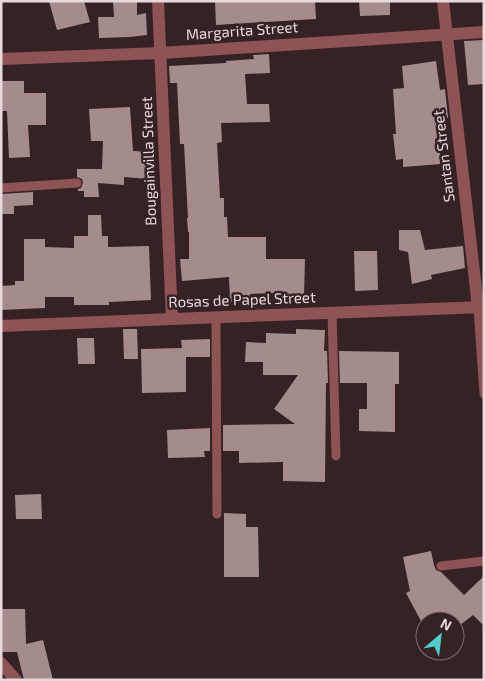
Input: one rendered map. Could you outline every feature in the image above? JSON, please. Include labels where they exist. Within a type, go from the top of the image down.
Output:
[{"type":"street","name":"Bougainvilla Street","points":[[158,1],[172,318]]},
{"type":"street","name":"Santan Street","points":[[443,1],[481,307]]},
{"type":"street","name":"Margarita Street","points":[[1,58],[161,52],[484,32]]},
{"type":"street","name":"Rosas de Papel Street","points":[[1,326],[481,307]]},
{"type":"street","points":[[1,663],[16,680]]},
{"type":"lane","points":[[1,188],[77,183]]},
{"type":"lane","points":[[481,307],[484,394]]},
{"type":"lane","points":[[332,312],[336,456]]},
{"type":"lane","points":[[216,317],[217,514]]},
{"type":"lane","points":[[442,566],[484,562]]},
{"type":"building","points":[[49,1],[84,1],[90,22],[57,30]]},
{"type":"building","points":[[113,1],[137,1],[137,15],[146,13],[147,35],[99,38],[98,17],[114,17]]},
{"type":"building","points":[[215,1],[315,1],[316,19],[216,25]]},
{"type":"building","points":[[359,1],[390,1],[390,15],[360,16]]},
{"type":"building","points":[[484,40],[484,84],[468,85],[464,41]]},
{"type":"building","points":[[269,54],[270,73],[245,74],[247,104],[269,104],[270,122],[221,123],[222,142],[217,143],[220,198],[224,198],[224,217],[227,217],[228,237],[266,237],[266,259],[305,259],[304,297],[277,296],[277,293],[250,294],[250,302],[230,302],[229,277],[182,281],[180,259],[189,259],[184,144],[180,144],[177,83],[170,83],[169,66],[226,63],[226,61],[254,59],[253,55]]},
{"type":"building","points":[[436,61],[440,90],[445,89],[448,118],[437,119],[441,164],[403,167],[403,159],[396,160],[393,134],[396,134],[393,89],[404,88],[402,66]]},
{"type":"building","points":[[1,81],[24,81],[24,93],[46,93],[46,125],[28,125],[30,157],[9,158],[7,111],[1,111]]},
{"type":"building","points":[[130,107],[133,151],[150,152],[149,179],[124,177],[124,185],[98,183],[99,197],[84,197],[84,191],[78,191],[83,183],[82,179],[77,177],[77,169],[102,169],[103,141],[91,141],[89,109]]},
{"type":"building","points":[[33,192],[33,205],[14,206],[14,214],[1,214],[1,194]]},
{"type":"building","points":[[88,215],[101,215],[102,236],[108,236],[108,247],[149,246],[151,300],[109,302],[109,305],[74,305],[74,297],[45,297],[45,308],[1,310],[1,286],[15,285],[15,281],[24,281],[24,239],[45,239],[45,247],[74,248],[74,236],[88,236]]},
{"type":"building","points":[[399,230],[420,230],[425,250],[463,246],[465,268],[431,275],[432,279],[412,284],[408,252],[399,250]]},
{"type":"building","points":[[354,251],[377,251],[378,290],[355,291]]},
{"type":"building","points":[[123,329],[137,329],[138,359],[124,359]]},
{"type":"building","points":[[296,329],[325,330],[324,351],[327,351],[328,383],[326,383],[325,482],[283,481],[283,462],[239,463],[239,451],[223,451],[223,425],[295,424],[274,409],[298,375],[263,375],[263,362],[245,362],[246,342],[266,343],[266,333],[296,334]]},
{"type":"building","points":[[77,338],[94,338],[95,364],[78,364]]},
{"type":"building","points":[[210,339],[210,357],[186,357],[186,392],[142,393],[141,349],[182,348],[181,340]]},
{"type":"building","points":[[339,351],[399,352],[399,384],[395,384],[395,432],[359,431],[359,409],[367,409],[367,383],[340,383]]},
{"type":"building","points":[[210,428],[210,451],[204,451],[205,457],[168,458],[167,430]]},
{"type":"building","points":[[41,494],[42,519],[16,519],[15,495]]},
{"type":"building","points":[[224,513],[246,514],[246,527],[258,527],[259,577],[224,577]]},
{"type":"building","points":[[431,551],[436,570],[441,572],[464,595],[484,576],[484,626],[473,615],[465,621],[465,611],[416,611],[406,593],[410,591],[403,557]]},
{"type":"building","points":[[1,609],[25,609],[26,644],[43,640],[53,680],[24,680],[17,652],[1,652]]}]
